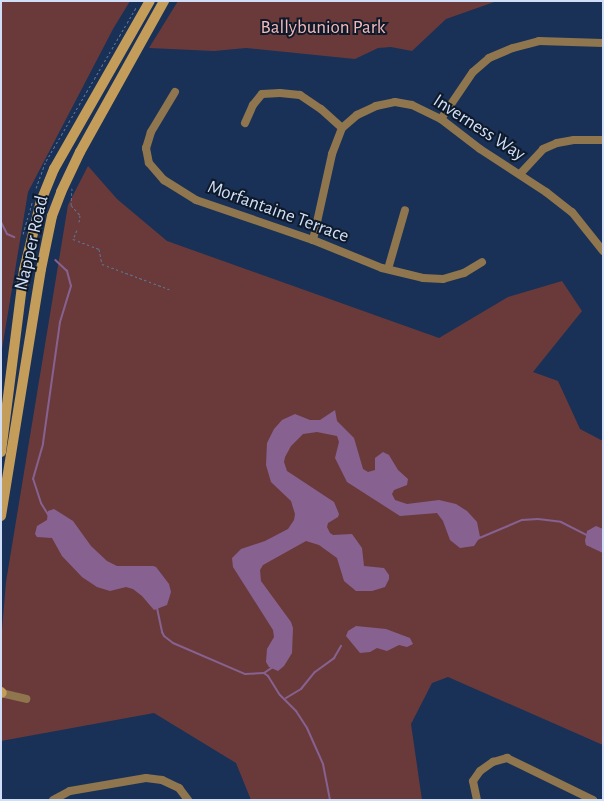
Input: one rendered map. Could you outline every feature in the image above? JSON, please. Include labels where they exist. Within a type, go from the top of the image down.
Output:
[{"type":"main road","name":"Napper Road","points":[[1,452],[26,256],[41,201],[54,169],[150,1]]},
{"type":"main road","name":"Napper Road","points":[[1,516],[42,262],[52,216],[80,152],[164,1]]},
{"type":"street","points":[[441,119],[473,72],[489,58],[513,48],[539,41],[603,43]]},
{"type":"street","name":"Morfantaine Terrace","points":[[175,92],[151,132],[146,148],[149,164],[164,180],[196,200],[313,240],[388,269],[423,278],[443,279],[464,273],[482,262]]},
{"type":"street","points":[[245,123],[253,105],[262,94],[280,93],[300,95],[321,109],[342,128],[332,154],[313,240]]},
{"type":"street","name":"Inverness Way","points":[[342,128],[357,115],[376,106],[395,102],[412,105],[441,119],[572,212],[603,251]]},
{"type":"street","points":[[520,174],[543,148],[574,140],[603,140]]},
{"type":"street","points":[[388,269],[405,210]]},
{"type":"street","points":[[1,692],[26,699]]},
{"type":"street","points":[[477,800],[473,781],[480,771],[493,762],[507,758],[593,800]]},
{"type":"street","points":[[53,800],[70,791],[146,778],[162,780],[179,788],[188,800]]},
{"type":"path","points":[[70,185],[72,188],[71,205],[80,215],[79,222]]},
{"type":"path","points":[[77,230],[73,239],[99,249],[102,264],[169,289]]},
{"type":"green space","points":[[1,1],[130,1],[113,29],[28,192],[1,355]]},
{"type":"green space","name":"Ballybunion Park","points":[[178,1],[497,1],[446,19],[412,51],[391,47],[378,48],[355,59],[246,48],[214,51],[149,48]]},
{"type":"green space","points":[[88,166],[117,199],[167,241],[439,338],[508,297],[562,281],[582,311],[533,372],[558,381],[580,429],[603,441],[603,745],[448,677],[432,683],[411,724],[422,800],[251,800],[236,763],[154,713],[1,741],[1,642],[6,582],[68,205]]},
{"type":"shaded area","points":[[335,410],[337,421],[354,438],[363,469],[368,472],[375,470],[375,458],[383,452],[389,455],[398,470],[408,479],[407,485],[394,490],[392,494],[395,500],[407,504],[439,500],[456,504],[467,511],[477,522],[480,537],[474,546],[460,548],[450,540],[443,521],[437,513],[400,516],[347,482],[335,458],[339,442],[337,436],[317,432],[303,434],[291,446],[285,457],[284,462],[287,471],[334,502],[339,514],[338,517],[328,523],[327,527],[330,533],[333,535],[352,534],[362,548],[364,566],[384,568],[389,575],[389,579],[385,587],[372,591],[356,591],[344,581],[337,558],[319,545],[306,541],[263,565],[260,570],[261,581],[291,622],[293,628],[292,653],[284,666],[278,671],[269,667],[266,662],[267,649],[274,637],[273,630],[233,567],[232,558],[241,549],[265,541],[288,529],[294,520],[295,514],[291,501],[271,482],[266,465],[267,443],[274,429],[282,420],[295,414],[310,420],[320,420]]},
{"type":"shaded area","points":[[54,509],[73,521],[91,546],[107,561],[117,566],[156,567],[169,584],[171,592],[167,605],[154,610],[133,589],[126,587],[110,591],[97,587],[82,577],[62,556],[52,538],[37,537],[35,534],[37,526],[47,520],[48,511]]},
{"type":"shaded area","points":[[596,526],[603,529],[603,553],[586,545],[587,531]]},
{"type":"shaded area","points":[[356,626],[386,629],[410,638],[413,644],[407,647],[399,645],[387,651],[377,648],[370,652],[360,653],[346,636],[348,631]]},
{"type":"waterway","points":[[1,222],[7,234],[14,237]]},
{"type":"waterway","points":[[49,516],[41,503],[33,479],[43,443],[60,322],[71,286],[67,271],[55,260]]},
{"type":"waterway","points":[[477,539],[522,520],[538,519],[561,522],[587,535]]},
{"type":"waterway","points":[[157,608],[162,632],[173,643],[245,674],[264,673],[268,676],[280,695],[296,711],[307,728],[323,764],[330,800]]},
{"type":"waterway","points":[[286,698],[301,689],[315,672],[334,658],[341,646]]},
{"type":"waterway","points":[[264,673],[273,667]]}]
